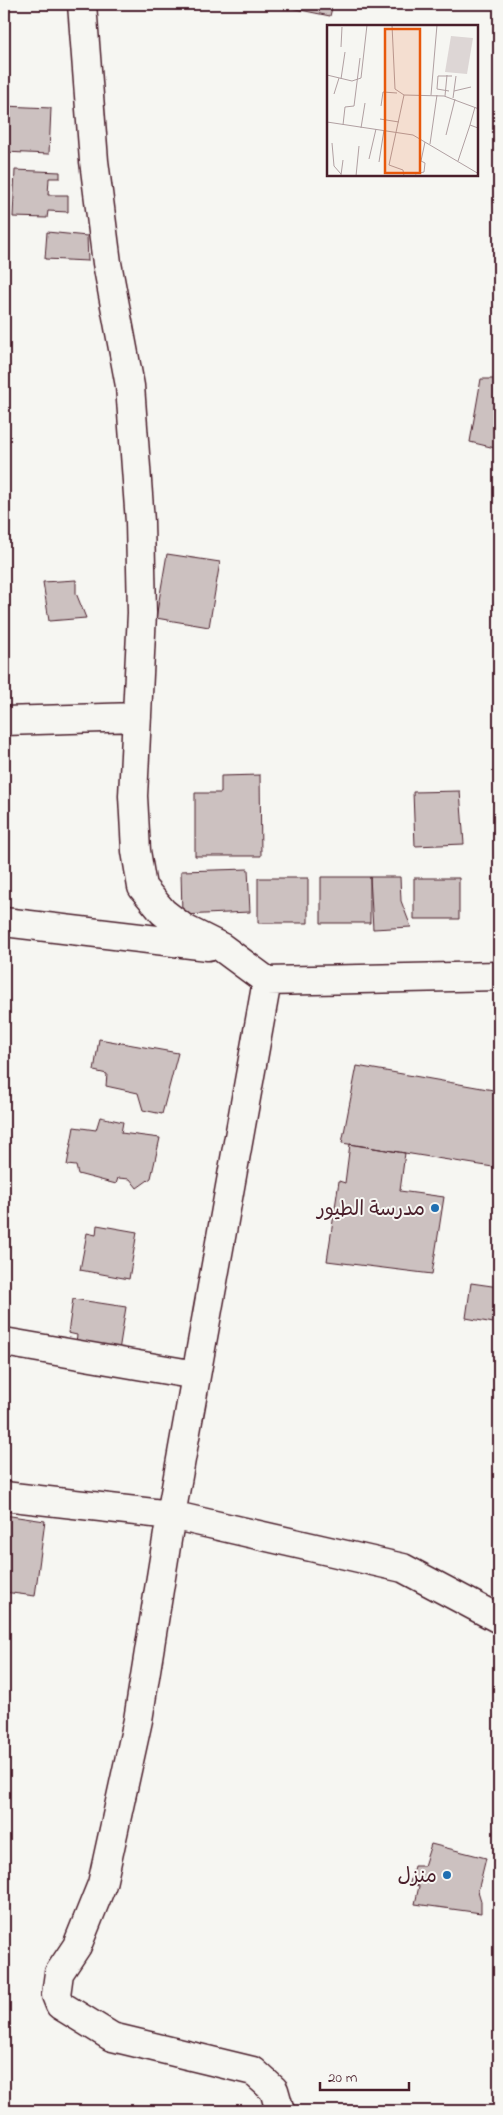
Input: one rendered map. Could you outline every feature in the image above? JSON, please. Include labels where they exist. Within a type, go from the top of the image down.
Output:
[{"type":"street","points":[[82,4],[94,162],[107,263],[130,386],[142,565],[142,613],[133,796],[136,851],[142,887],[163,912],[178,923],[222,947],[267,981],[499,976]]},
{"type":"street","points":[[4,721],[137,718]]},
{"type":"street","points":[[4,922],[222,947]]},
{"type":"street","points":[[267,981],[171,1514],[138,1720],[102,1884],[77,1946],[59,1973],[56,1995],[60,2005],[112,2037],[253,2071],[274,2090],[280,2111]]},
{"type":"street","points":[[4,1342],[196,1375]]},
{"type":"street","points":[[4,1496],[171,1514],[403,1568],[499,1619]]},
{"type":"building","points":[[271,4],[333,4],[330,16]]},
{"type":"building","points":[[4,106],[51,108],[49,154],[4,152]]},
{"type":"building","points":[[15,170],[60,172],[60,178],[49,178],[48,195],[68,195],[68,212],[48,211],[47,218],[13,217]]},
{"type":"building","points":[[47,232],[87,236],[88,261],[45,259]]},
{"type":"building","points":[[499,364],[499,449],[470,442],[481,379],[496,379]]},
{"type":"building","points":[[167,554],[220,562],[209,627],[156,618]]},
{"type":"building","points":[[76,580],[76,593],[86,618],[49,621],[43,582]]},
{"type":"building","points":[[260,775],[261,856],[195,856],[195,793],[221,793],[221,776]]},
{"type":"building","points":[[460,791],[464,844],[415,846],[413,792]]},
{"type":"building","points":[[248,869],[250,912],[182,915],[181,871]]},
{"type":"building","points":[[321,877],[370,877],[370,923],[321,923]]},
{"type":"building","points":[[370,877],[400,877],[401,901],[411,927],[373,929]]},
{"type":"building","points":[[258,878],[308,878],[308,923],[258,923]]},
{"type":"building","points":[[414,878],[459,878],[459,919],[414,919]]},
{"type":"building","points":[[99,1039],[178,1053],[162,1114],[143,1110],[138,1093],[106,1086],[107,1074],[94,1071]]},
{"type":"building","points":[[357,1066],[499,1091],[499,1168],[342,1143]]},
{"type":"building","points":[[100,1117],[123,1122],[121,1133],[160,1138],[151,1178],[137,1188],[130,1179],[118,1178],[116,1184],[78,1174],[76,1166],[67,1165],[74,1127],[96,1130]]},
{"type":"building","points":[[350,1144],[405,1153],[400,1191],[444,1197],[432,1274],[327,1261],[339,1181],[345,1183]]},
{"type":"building","points":[[97,1225],[137,1232],[129,1279],[80,1270],[87,1233],[96,1235]]},
{"type":"building","points":[[471,1283],[499,1287],[499,1324],[466,1318]]},
{"type":"building","points":[[73,1299],[126,1307],[118,1357],[75,1350],[77,1335],[68,1333]]},
{"type":"building","points":[[4,1515],[45,1521],[35,1596],[4,1592]]},
{"type":"building","name":"منزل","points":[[431,1844],[486,1858],[478,1891],[481,1901],[481,1913],[415,1904],[419,1886],[410,1883],[414,1866],[424,1866]]},
{"type":"place","name":"مدرسة الطيور","points":[[435,1208]]},
{"type":"place","name":"منزل","points":[[447,1875]]}]
